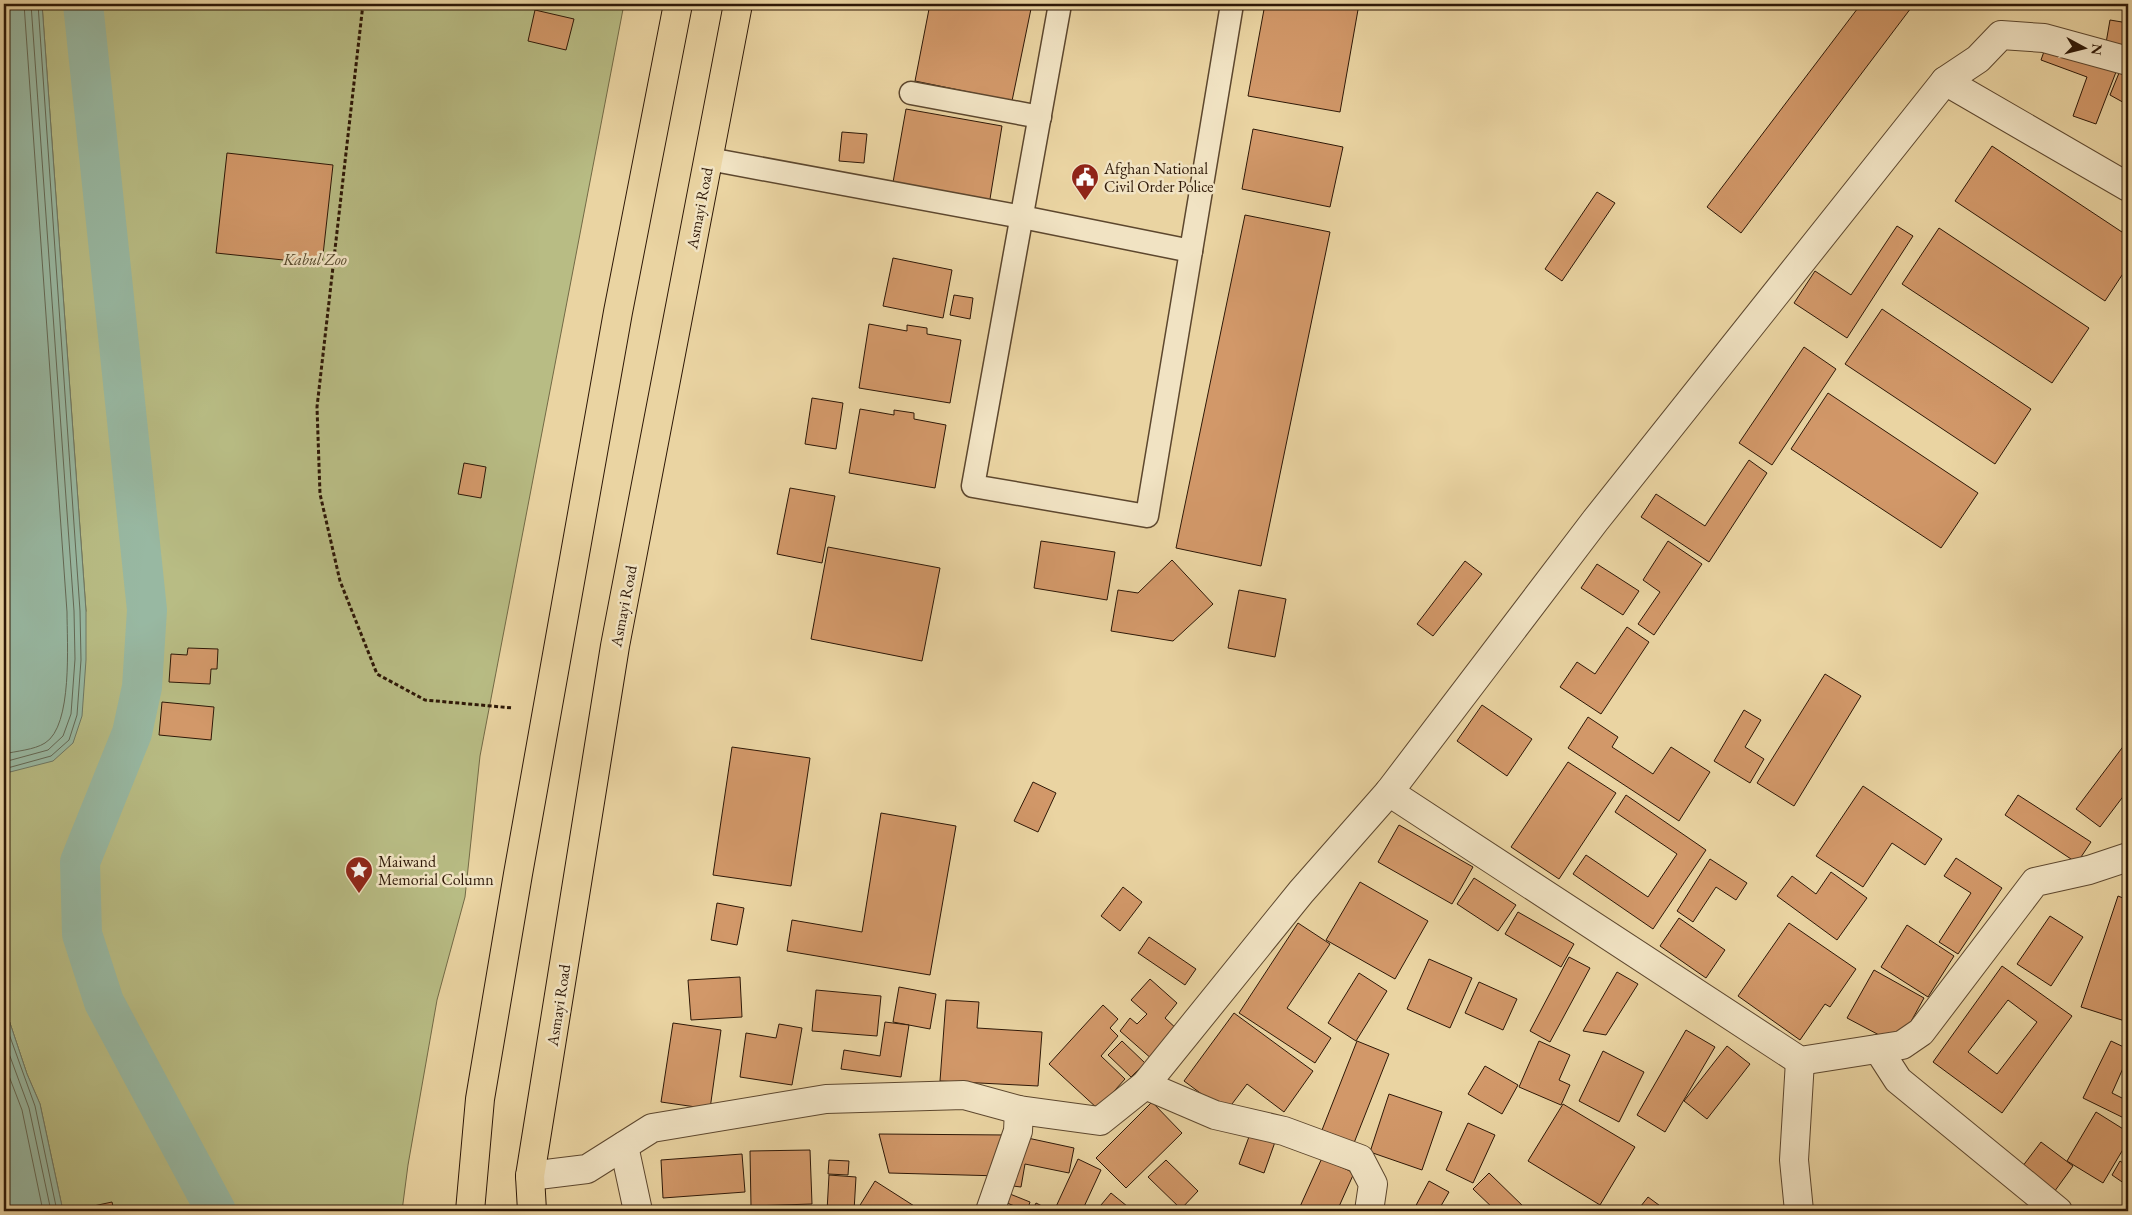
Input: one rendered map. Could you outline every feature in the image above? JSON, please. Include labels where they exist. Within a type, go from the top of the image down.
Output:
[{"type":"highway","points":[[470,1211],[480,1099],[518,874],[618,312],[678,4]]},
{"type":"highway","name":"Asmayi Road","points":[[532,1211],[530,1176],[615,646],[738,4]]},
{"type":"street","points":[[530,1176],[587,1169],[652,1128],[826,1099],[964,1095],[1019,1110],[1100,1121],[1145,1085],[1301,892],[1389,792],[1595,521],[1945,80],[1978,59],[2001,35],[2044,38],[2128,61]]},
{"type":"street","points":[[1945,80],[2128,187]]},
{"type":"street","points":[[1389,792],[1800,1061],[1902,1045],[1921,1032],[2035,882],[2089,870],[2128,856]]},
{"type":"street","points":[[1878,1049],[1898,1080],[2058,1211]]},
{"type":"street","points":[[1799,1211],[1794,1160],[1800,1061]]},
{"type":"street","points":[[1145,1085],[1215,1115],[1284,1131],[1360,1159],[1373,1184],[1369,1211]]},
{"type":"street","points":[[990,1211],[1018,1131],[1019,1110]]},
{"type":"street","points":[[624,1146],[638,1211]]},
{"type":"lane","points":[[1060,4],[973,486],[1147,516],[1232,4]]},
{"type":"lane","points":[[911,93],[1040,117]]},
{"type":"lane","points":[[709,159],[1022,217],[1191,251]]},
{"type":"path","points":[[363,4],[318,407],[320,494],[340,581],[377,674],[425,700],[517,709]]},
{"type":"green space","name":"Kabul Zoo","points":[[42,4],[624,4],[480,756],[465,897],[437,1000],[408,1165],[402,1211],[63,1211],[40,1104],[27,1074],[4,1005],[4,775],[10,772],[86,611]]},
{"type":"water","points":[[4,4],[42,4],[86,611],[86,660],[82,716],[73,743],[53,761],[4,775]]},
{"type":"water","points":[[4,1005],[27,1074],[40,1104],[63,1211],[4,1211]]},
{"type":"building","points":[[930,4],[1032,4],[1012,101],[915,81]]},
{"type":"building","points":[[1265,4],[1359,4],[1340,112],[1248,96]]},
{"type":"building","points":[[1861,4],[1914,4],[1741,233],[1707,207]]},
{"type":"building","points":[[535,10],[574,19],[566,50],[528,41]]},
{"type":"building","points":[[2110,20],[2128,23],[2123,47],[2106,43]]},
{"type":"building","points":[[2046,46],[2116,72],[2096,124],[2073,116],[2087,77],[2041,60]]},
{"type":"building","points":[[2119,73],[2128,76],[2128,105],[2110,95]]},
{"type":"building","points":[[906,109],[1002,126],[989,205],[892,188]]},
{"type":"building","points":[[1253,129],[1343,147],[1330,207],[1242,189]]},
{"type":"building","points":[[842,132],[867,134],[864,163],[839,161]]},
{"type":"building","points":[[1992,146],[2128,236],[2128,266],[2105,301],[1955,201]]},
{"type":"building","points":[[227,153],[333,165],[322,264],[216,253]]},
{"type":"building","points":[[1597,192],[1615,203],[1562,281],[1545,269]]},
{"type":"building","points":[[1245,215],[1330,232],[1261,566],[1176,548]]},
{"type":"building","points":[[1897,226],[1913,236],[1847,338],[1794,303],[1815,271],[1851,295]]},
{"type":"building","points":[[1939,228],[2089,328],[2052,383],[1902,284]]},
{"type":"building","points":[[893,258],[952,270],[943,318],[883,306]]},
{"type":"building","points":[[954,295],[973,298],[970,319],[950,315]]},
{"type":"building","points":[[1882,309],[2031,409],[1995,464],[1845,364]]},
{"type":"building","points":[[869,324],[907,331],[907,325],[927,328],[927,334],[961,340],[950,403],[859,388]]},
{"type":"building","points":[[1804,347],[1836,369],[1772,465],[1739,443]]},
{"type":"building","points":[[1828,393],[1978,493],[1941,548],[1791,449]]},
{"type":"building","points":[[812,398],[843,403],[836,449],[805,444]]},
{"type":"building","points":[[860,409],[894,415],[894,410],[914,413],[914,419],[946,425],[935,488],[849,473]]},
{"type":"building","points":[[1749,460],[1767,473],[1709,562],[1641,517],[1656,494],[1705,526]]},
{"type":"building","points":[[464,463],[486,467],[481,498],[458,494]]},
{"type":"building","points":[[790,488],[835,496],[822,563],[777,554]]},
{"type":"building","points":[[1041,541],[1115,552],[1107,600],[1034,588]]},
{"type":"building","points":[[1668,541],[1702,564],[1654,635],[1638,624],[1660,592],[1643,580]]},
{"type":"building","points":[[828,547],[940,568],[922,661],[811,639]]},
{"type":"building","points":[[1172,560],[1213,604],[1173,641],[1111,631],[1118,590],[1138,593]]},
{"type":"building","points":[[1465,561],[1482,574],[1433,636],[1417,624]]},
{"type":"building","points":[[1597,564],[1639,591],[1623,615],[1581,588]]},
{"type":"building","points":[[1239,590],[1286,599],[1275,657],[1228,648]]},
{"type":"building","points":[[1627,627],[1649,642],[1601,714],[1560,687],[1577,662],[1595,674]]},
{"type":"building","points":[[188,648],[218,649],[217,669],[211,669],[210,684],[169,682],[171,654],[187,655]]},
{"type":"building","points":[[1825,674],[1861,696],[1794,806],[1757,783]]},
{"type":"building","points":[[162,702],[214,707],[211,740],[159,735]]},
{"type":"building","points":[[1482,705],[1532,739],[1507,776],[1457,741]]},
{"type":"building","points":[[1744,710],[1761,720],[1745,747],[1764,759],[1750,783],[1714,761]]},
{"type":"building","points":[[1588,717],[1618,737],[1612,747],[1653,774],[1671,747],[1710,772],[1679,821],[1568,748]]},
{"type":"building","points":[[2128,740],[2128,790],[2100,827],[2076,809]]},
{"type":"building","points":[[732,747],[810,758],[791,886],[713,875]]},
{"type":"building","points":[[1568,762],[1616,793],[1559,879],[1511,847]]},
{"type":"building","points":[[1033,782],[1056,793],[1038,832],[1014,821]]},
{"type":"building","points":[[1863,786],[1942,839],[1925,865],[1892,843],[1863,887],[1816,856]]},
{"type":"building","points":[[1626,795],[1706,850],[1653,929],[1573,874],[1586,855],[1648,897],[1677,854],[1615,812]]},
{"type":"building","points":[[2018,795],[2091,842],[2077,863],[2005,815]]},
{"type":"building","points":[[881,813],[956,826],[930,975],[787,951],[792,920],[862,932]]},
{"type":"building","points":[[1399,825],[1473,867],[1452,904],[1378,862]]},
{"type":"building","points":[[1956,858],[2002,888],[1958,954],[1939,942],[1971,893],[1944,876]]},
{"type":"building","points":[[1710,859],[1747,883],[1736,900],[1716,887],[1693,922],[1677,911]]},
{"type":"building","points":[[1831,872],[1867,898],[1837,940],[1777,896],[1792,876],[1816,894]]},
{"type":"building","points":[[1474,878],[1516,905],[1498,931],[1457,904]]},
{"type":"building","points":[[1360,882],[1428,921],[1395,979],[1326,940]]},
{"type":"building","points":[[1123,887],[1142,902],[1120,931],[1101,916]]},
{"type":"building","points":[[2118,896],[2128,900],[2128,1022],[2081,1007]]},
{"type":"building","points":[[717,903],[744,908],[737,945],[711,940]]},
{"type":"building","points":[[1518,912],[1574,944],[1561,967],[1505,934]]},
{"type":"building","points":[[2050,916],[2083,937],[2051,986],[2017,964]]},
{"type":"building","points":[[1679,918],[1725,950],[1706,978],[1660,946]]},
{"type":"building","points":[[1298,923],[1330,944],[1287,1008],[1331,1038],[1315,1063],[1239,1013]]},
{"type":"building","points":[[1789,923],[1856,969],[1830,1007],[1825,1004],[1800,1040],[1738,996]]},
{"type":"building","points":[[1907,925],[1954,956],[1928,997],[1881,967]]},
{"type":"building","points":[[1149,937],[1196,969],[1185,985],[1138,953]]},
{"type":"building","points":[[1569,957],[1590,968],[1550,1042],[1530,1031]]},
{"type":"building","points":[[1429,959],[1472,978],[1450,1028],[1407,1009]]},
{"type":"building","points":[[2002,966],[2072,1016],[2002,1113],[1933,1062]],"holes":[[[2008,1000],[2037,1022],[1997,1074],[1968,1052]]]},
{"type":"building","points":[[1874,970],[1924,998],[1898,1045],[1847,1018]]},
{"type":"building","points":[[1617,972],[1638,984],[1606,1035],[1583,1031]]},
{"type":"building","points":[[1359,973],[1387,991],[1356,1041],[1328,1023]]},
{"type":"building","points":[[740,977],[742,1017],[691,1020],[688,980]]},
{"type":"building","points":[[1150,979],[1177,1003],[1165,1018],[1179,1031],[1153,1060],[1120,1031],[1130,1018],[1137,1024],[1147,1014],[1131,1000]]},
{"type":"building","points":[[1479,982],[1517,999],[1503,1030],[1465,1013]]},
{"type":"building","points":[[899,987],[936,994],[930,1029],[893,1022]]},
{"type":"building","points":[[816,990],[881,996],[877,1036],[812,1031]]},
{"type":"building","points":[[946,1000],[979,1002],[977,1028],[1042,1032],[1038,1086],[940,1081]]},
{"type":"building","points":[[1103,1005],[1118,1019],[1110,1028],[1118,1036],[1101,1056],[1125,1079],[1098,1109],[1049,1064]]},
{"type":"building","points":[[1234,1013],[1313,1071],[1284,1112],[1247,1084],[1226,1112],[1184,1081]]},
{"type":"building","points":[[885,1022],[909,1025],[901,1077],[841,1069],[844,1050],[880,1056]]},
{"type":"building","points":[[673,1023],[721,1030],[710,1109],[661,1102]]},
{"type":"building","points":[[779,1024],[802,1028],[792,1085],[740,1077],[746,1033],[776,1038]]},
{"type":"building","points":[[1686,1030],[1715,1047],[1665,1132],[1637,1115]]},
{"type":"building","points":[[1122,1041],[1145,1063],[1131,1077],[1108,1055]]},
{"type":"building","points":[[1357,1041],[1389,1054],[1354,1143],[1322,1130]]},
{"type":"building","points":[[1539,1041],[1570,1055],[1559,1080],[1570,1085],[1561,1105],[1519,1087]]},
{"type":"building","points":[[2111,1041],[2128,1049],[2128,1057],[2112,1093],[2128,1101],[2128,1120],[2083,1098]]},
{"type":"building","points":[[1727,1046],[1750,1064],[1707,1119],[1684,1101]]},
{"type":"building","points":[[1603,1051],[1644,1072],[1619,1122],[1579,1101]]},
{"type":"building","points":[[1485,1066],[1518,1085],[1502,1114],[1468,1094]]},
{"type":"building","points":[[1389,1094],[1442,1112],[1422,1170],[1370,1152]]},
{"type":"building","points":[[1152,1102],[1182,1133],[1126,1188],[1096,1158]]},
{"type":"building","points":[[1563,1104],[1635,1147],[1600,1205],[1528,1161]]},
{"type":"building","points":[[2096,1112],[2128,1132],[2128,1141],[2103,1183],[2067,1161]]},
{"type":"building","points":[[1468,1123],[1495,1135],[1473,1183],[1446,1170]]},
{"type":"building","points":[[879,1134],[1007,1135],[1001,1176],[889,1173]]},
{"type":"building","points":[[1250,1134],[1275,1142],[1264,1173],[1239,1164]]},
{"type":"building","points":[[1023,1137],[1074,1148],[1069,1173],[1025,1164],[1021,1187],[1013,1186]]},
{"type":"building","points":[[2041,1142],[2073,1166],[2049,1199],[2016,1175]]},
{"type":"building","points":[[810,1150],[812,1204],[751,1206],[750,1151]]},
{"type":"building","points":[[742,1154],[745,1192],[663,1198],[661,1160]]},
{"type":"building","points":[[1322,1158],[1354,1173],[1337,1211],[1298,1211]]},
{"type":"building","points":[[1078,1159],[1101,1170],[1082,1211],[1054,1211]]},
{"type":"building","points":[[829,1160],[849,1161],[848,1175],[828,1174]]},
{"type":"building","points":[[1166,1160],[1198,1191],[1181,1209],[1148,1177]]},
{"type":"building","points":[[2120,1161],[2128,1166],[2128,1186],[2112,1175]]},
{"type":"building","points":[[1489,1173],[1528,1211],[1496,1211],[1473,1189]]},
{"type":"building","points":[[829,1175],[856,1177],[854,1211],[827,1211]]},
{"type":"building","points":[[875,1181],[922,1211],[857,1210]]},
{"type":"building","points":[[1429,1181],[1449,1192],[1438,1211],[1413,1211]]},
{"type":"building","points":[[1005,1192],[1030,1202],[1027,1211],[1002,1201]]},
{"type":"building","points":[[1111,1193],[1133,1211],[1096,1211]]},
{"type":"building","points":[[1648,1197],[1667,1211],[1637,1211]]},
{"type":"building","points":[[112,1202],[114,1211],[75,1210]]},
{"type":"building","points":[[1036,1203],[1052,1211],[1032,1211]]},
{"type":"building","points":[[784,1207],[784,1211],[748,1211],[748,1210]]},
{"type":"waterway","points":[[83,4],[147,610],[142,687],[132,733],[80,862],[82,934],[104,1002],[216,1211]]},
{"type":"place","name":"Afghan National Civil Order Police","points":[[1085,201]]},
{"type":"place","name":"Maiwand Memorial Column","points":[[359,894]]}]
